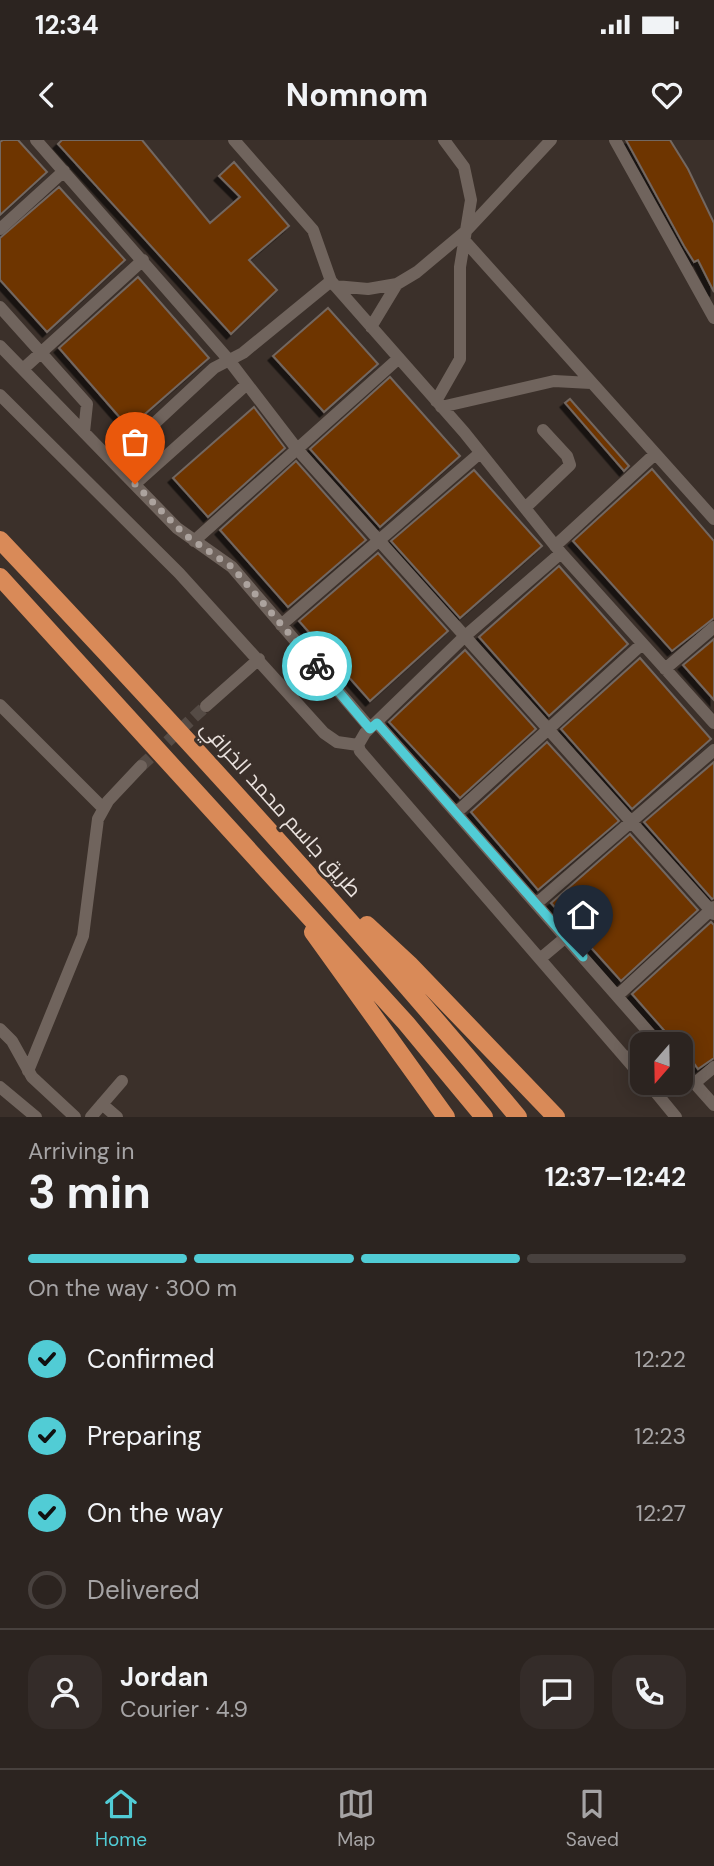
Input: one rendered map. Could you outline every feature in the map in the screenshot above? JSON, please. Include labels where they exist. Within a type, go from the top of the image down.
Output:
[{"type":"highway","name":"طريق جاسم محمد الخرافي","points":[[0,540],[208,760],[518,1117]]},
{"type":"highway","points":[[0,577],[287,890],[406,1023],[484,1117]]},
{"type":"highway","points":[[287,890],[335,966],[446,1117]]},
{"type":"highway","points":[[325,892],[410,964],[556,1117]]},
{"type":"street","points":[[234,140],[313,230],[333,284],[439,404],[558,550],[714,723]]},
{"type":"street","points":[[439,404],[460,359],[460,267],[471,200],[470,183],[464,167],[444,140]]},
{"type":"street","points":[[114,461],[228,359],[243,353],[333,284],[368,289],[397,284],[417,272],[466,235],[551,140]]},
{"type":"street","points":[[615,140],[714,318]]},
{"type":"street","points":[[39,141],[228,359],[297,449],[713,911],[617,996]]},
{"type":"street","points":[[0,229],[64,171]]},
{"type":"street","points":[[466,235],[591,383],[714,519]]},
{"type":"street","points":[[23,369],[143,260]]},
{"type":"street","points":[[371,327],[397,284]]},
{"type":"street","points":[[0,307],[87,404],[85,432]]},
{"type":"street","points":[[0,346],[194,541],[232,567],[281,625],[456,813],[566,937],[617,996],[642,1032]]},
{"type":"street","points":[[194,541],[399,358]]},
{"type":"street","points":[[439,404],[554,381],[591,383]]},
{"type":"street","points":[[135,484],[247,384]]},
{"type":"street","points":[[0,396],[154,548],[328,736],[342,744],[358,745]]},
{"type":"street","points":[[525,508],[565,473],[570,465],[567,456],[543,430]]},
{"type":"street","points":[[281,625],[480,453]]},
{"type":"street","points":[[358,745],[373,726],[655,454]]},
{"type":"street","points":[[665,669],[714,627]]},
{"type":"street","points":[[456,813],[642,643]]},
{"type":"street","points":[[206,706],[259,659]]},
{"type":"street","points":[[0,705],[103,808]]},
{"type":"street","points":[[358,745],[360,751],[630,1063]]},
{"type":"street","points":[[536,904],[714,750]]},
{"type":"street","points":[[28,1071],[83,936],[95,830],[103,808],[141,766]]},
{"type":"street","points":[[541,958],[566,937]]},
{"type":"street","points":[[0,1029],[12,1041],[28,1071],[75,1117]]},
{"type":"street","points":[[714,1067],[695,1083],[714,1105]]},
{"type":"street","points":[[91,1117],[122,1081]]},
{"type":"street","points":[[0,1087],[36,1117]]},
{"type":"street","points":[[659,1096],[676,1117]]},
{"type":"street","points":[[102,1104],[117,1117]]},
{"type":"building","points":[[18,140],[47,172],[0,215],[0,142]]},
{"type":"building","points":[[62,140],[142,140],[210,223],[240,197],[219,176],[234,162],[289,226],[249,260],[277,290],[231,334],[58,144]]},
{"type":"building","points":[[626,140],[670,140],[688,169],[714,223],[714,292],[698,260],[694,262],[684,246]]},
{"type":"building","points":[[59,187],[125,260],[47,332],[0,280],[0,238]]},
{"type":"building","points":[[138,277],[209,358],[129,428],[59,348]]},
{"type":"building","points":[[328,308],[378,364],[324,412],[273,356]]},
{"type":"building","points":[[390,377],[460,456],[380,527],[310,449]]},
{"type":"building","points":[[570,399],[629,466],[624,471],[565,403]]},
{"type":"building","points":[[254,407],[285,448],[208,517],[173,478]]},
{"type":"building","points":[[296,461],[366,540],[288,607],[220,530]]},
{"type":"building","points":[[652,469],[714,541],[714,618],[672,651],[573,541]]},
{"type":"building","points":[[474,470],[542,546],[460,618],[391,541]]},
{"type":"building","points":[[378,553],[448,631],[370,701],[299,621]]},
{"type":"building","points":[[559,566],[628,644],[549,716],[479,637]]},
{"type":"building","points":[[714,639],[714,700],[683,665]]},
{"type":"building","points":[[465,650],[536,729],[460,798],[389,722]]},
{"type":"building","points":[[640,658],[711,739],[632,809],[561,729]]},
{"type":"building","points":[[547,742],[619,821],[538,890],[471,812]]},
{"type":"building","points":[[714,762],[714,898],[712,899],[644,822]]},
{"type":"building","points":[[630,834],[698,910],[621,981],[551,903]]},
{"type":"building","points":[[711,922],[714,925],[714,1058],[698,1069],[693,1062],[693,1032],[666,1032],[632,994]]},
{"type":"tunnel","points":[[141,766],[206,706]]},
{"type":"way so far","points":[[135,484],[185,535],[232,567],[317,666]]},
{"type":"route","points":[[317,666],[370,729],[377,723],[583,957]]}]
